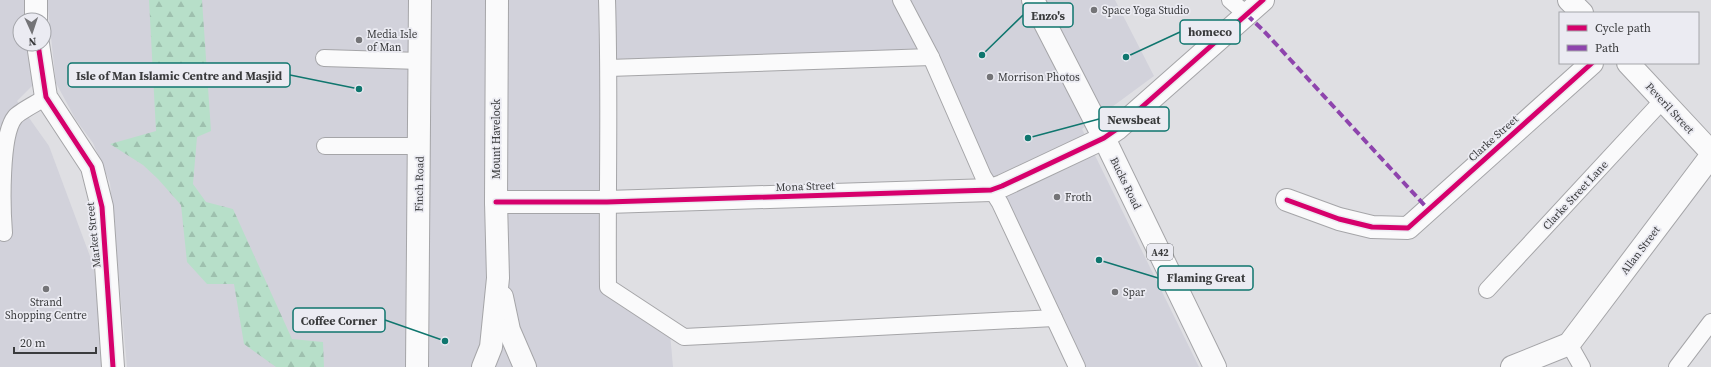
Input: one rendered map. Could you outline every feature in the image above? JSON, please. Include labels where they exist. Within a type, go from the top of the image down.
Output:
[{"type":"street","points":[[36,0],[36,12]]},
{"type":"street","name":"Finch Road","points":[[417,367],[420,0]]},
{"type":"street","name":"Mount Havelock","points":[[483,367],[491,346],[498,278],[496,202],[497,0]]},
{"type":"street","name":"Bucks Road","points":[[1033,0],[1104,138],[1215,367]]},
{"type":"street","name":"Mona Street","points":[[496,202],[607,202],[991,190],[1104,138],[1117,129],[1263,0]]},
{"type":"street","points":[[1570,0],[1581,12]]},
{"type":"street","name":"Market Street","points":[[39,52],[46,97],[92,168],[102,207],[113,367]]},
{"type":"street","name":"Clarke Street","points":[[1287,200],[1339,219],[1372,227],[1408,228],[1591,64]]},
{"type":"street","name":"Peveril Street","points":[[1629,64],[1711,152]]},
{"type":"street","name":"Allan Street","points":[[1569,344],[1711,156]]},
{"type":"street","name":"Mount Havelock","points":[[498,278],[509,330],[525,367]]},
{"type":"street","points":[[1512,367],[1569,344]]},
{"type":"lane","points":[[607,0],[609,68],[607,202],[608,287],[684,337],[1054,318]]},
{"type":"lane","points":[[901,0],[931,57],[983,176],[1000,203],[1077,367]]},
{"type":"lane","points":[[1230,0],[1247,15]]},
{"type":"lane","points":[[609,68],[931,57]]},
{"type":"lane","points":[[324,58],[420,61]]},
{"type":"lane","points":[[4,233],[2,201],[6,138],[15,117],[46,97]]},
{"type":"lane","name":"Clarke Street Lane","points":[[1487,290],[1663,100]]},
{"type":"lane","points":[[325,146],[420,146]]},
{"type":"lane","points":[[1677,367],[1711,322]]},
{"type":"lane","points":[[1569,344],[1582,367]]},
{"type":"shaded area","name":"Strand Shopping Centre","points":[[0,0],[30,0],[31,12],[12,12],[12,52],[35,52],[37,70],[33,85],[17,101],[49,146],[94,267],[103,367],[0,367]]},
{"type":"shaded area","points":[[47,0],[1115,0],[1154,76],[1082,129],[1199,367],[1085,367],[935,62],[603,74],[602,289],[670,333],[673,367],[127,367],[110,183],[93,143],[76,120],[56,83],[52,46],[52,12],[48,12]]},
{"type":"green space","points":[[149,0],[202,0],[211,131],[197,137],[193,184],[206,202],[233,209],[292,339],[323,342],[324,367],[276,367],[244,344],[234,284],[207,284],[187,262],[181,205],[158,179],[143,165],[110,144],[156,131]]},
{"type":"marked path","points":[[1247,15],[1263,30],[1428,209]]},
{"type":"cycle path","points":[[496,202],[607,202],[991,190],[1104,138],[1117,129],[1263,0]]},
{"type":"cycle path","points":[[39,52],[46,97],[92,167],[102,207],[113,367]]},
{"type":"cycle path","points":[[1287,200],[1339,219],[1372,227],[1408,228],[1591,64]]},
{"type":"place","name":"Space Yoga Studio","points":[[1094,10]]},
{"type":"place","name":"Media Isle of Man","points":[[359,40]]},
{"type":"place","name":"Enzo's","points":[[982,55]]},
{"type":"place","name":"homeco","points":[[1126,57]]},
{"type":"place","name":"Morrison Photos","points":[[990,77]]},
{"type":"place","name":"Isle of Man Islamic Centre and Masjid","points":[[359,89]]},
{"type":"place","name":"Newsbeat","points":[[1028,138]]},
{"type":"place","name":"Froth","points":[[1057,197]]},
{"type":"place","name":"Flaming Great","points":[[1099,260]]},
{"type":"place","name":"Strand Shopping Centre","points":[[46,289]]},
{"type":"place","name":"Spar","points":[[1115,292]]},
{"type":"place","name":"Coffee Corner","points":[[445,341]]}]
